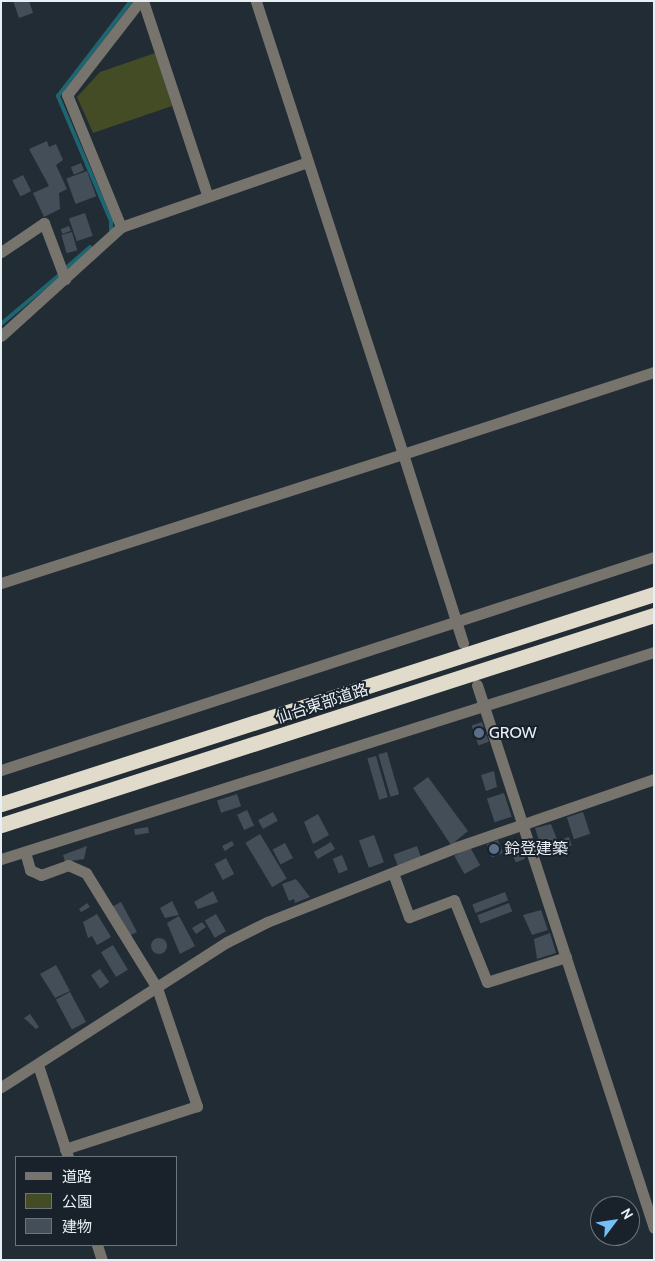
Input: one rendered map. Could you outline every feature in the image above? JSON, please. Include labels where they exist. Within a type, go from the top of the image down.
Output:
[{"type":"highway","name":"仙台東部道路","points":[[1,804],[654,594]]},
{"type":"highway","name":"仙台東部道路","points":[[1,825],[654,615]]},
{"type":"street","points":[[142,1],[208,197]]},
{"type":"street","points":[[121,226],[67,96],[142,1]]},
{"type":"street","points":[[256,1],[464,643]]},
{"type":"street","points":[[1,336],[121,226],[308,162]]},
{"type":"street","points":[[1,252],[44,223],[65,279]]},
{"type":"street","points":[[1,583],[654,372]]},
{"type":"street","points":[[1,770],[654,557]]},
{"type":"street","points":[[1,859],[654,652]]},
{"type":"street","points":[[477,685],[654,1228]]},
{"type":"street","points":[[1,1087],[157,988],[267,922],[523,823],[654,779]]},
{"type":"street","points":[[25,852],[30,870],[41,875],[68,865],[86,873],[157,988],[197,1106],[67,1153],[38,1065]]},
{"type":"street","points":[[393,873],[409,916],[454,900],[487,982],[566,957]]},
{"type":"street","points":[[97,1246],[102,1260]]},
{"type":"green space","points":[[155,53],[172,106],[93,133],[77,97],[100,72]]},
{"type":"building","points":[[13,1],[29,1],[33,13],[19,18]]},
{"type":"building","points":[[47,141],[49,147],[56,144],[63,160],[56,165],[67,189],[59,193],[60,209],[44,217],[33,193],[49,186],[29,149]]},
{"type":"building","points":[[81,163],[84,170],[74,175],[71,167]]},
{"type":"building","points":[[87,171],[96,196],[76,204],[66,179]]},
{"type":"building","points":[[23,175],[31,191],[20,196],[12,180]]},
{"type":"building","points":[[85,213],[93,236],[77,241],[69,219]]},
{"type":"building","points":[[69,226],[71,231],[63,234],[61,229]]},
{"type":"building","points":[[72,232],[77,250],[67,253],[61,235]]},
{"type":"building","points":[[482,722],[489,742],[478,745],[472,726]]},
{"type":"building","points":[[387,752],[399,794],[390,797],[378,754]]},
{"type":"building","points":[[376,756],[388,797],[379,800],[367,758]]},
{"type":"building","points":[[494,771],[497,787],[486,791],[481,775]]},
{"type":"building","points":[[428,777],[468,831],[451,845],[413,788]]},
{"type":"building","points":[[504,793],[512,817],[495,822],[487,799]]},
{"type":"building","points":[[237,794],[241,806],[221,813],[217,800]]},
{"type":"building","points":[[247,810],[254,825],[244,830],[237,815]]},
{"type":"building","points":[[273,812],[278,821],[263,829],[258,820]]},
{"type":"building","points":[[583,812],[590,834],[574,839],[567,817]]},
{"type":"building","points":[[318,814],[329,835],[313,844],[304,822]]},
{"type":"building","points":[[551,824],[561,850],[542,850],[535,828]]},
{"type":"building","points":[[148,827],[149,833],[135,835],[134,829]]},
{"type":"building","points":[[260,834],[287,879],[272,887],[245,843]]},
{"type":"building","points":[[374,835],[384,862],[369,868],[359,840]]},
{"type":"building","points":[[569,837],[572,846],[563,848],[560,840]]},
{"type":"building","points":[[498,840],[503,853],[492,857],[487,844]]},
{"type":"building","points":[[232,841],[234,845],[225,851],[222,846]]},
{"type":"building","points":[[331,842],[335,849],[318,859],[314,852]]},
{"type":"building","points":[[285,843],[293,858],[281,865],[273,850]]},
{"type":"building","points":[[519,843],[525,859],[516,862],[510,847]]},
{"type":"building","points":[[87,846],[84,859],[65,862],[63,855]]},
{"type":"building","points":[[417,846],[421,857],[398,866],[394,855]]},
{"type":"building","points":[[470,847],[480,865],[464,874],[454,856]]},
{"type":"building","points":[[342,855],[348,870],[339,874],[333,859]]},
{"type":"building","points":[[226,858],[234,874],[223,880],[214,864]]},
{"type":"building","points":[[296,879],[310,897],[295,903],[294,899],[289,901],[282,884]]},
{"type":"building","points":[[213,891],[218,902],[198,909],[194,902]]},
{"type":"building","points":[[505,892],[508,900],[476,913],[472,905]]},
{"type":"building","points":[[172,901],[179,915],[165,918],[160,908]]},
{"type":"building","points":[[121,902],[137,932],[125,938],[110,908]]},
{"type":"building","points":[[87,903],[90,907],[81,912],[79,909]]},
{"type":"building","points":[[509,903],[512,911],[480,924],[477,915]]},
{"type":"building","points":[[541,910],[548,930],[532,935],[523,915]]},
{"type":"building","points":[[97,914],[111,937],[97,945],[92,936],[88,938],[83,922]]},
{"type":"building","points":[[216,914],[226,931],[215,938],[205,920]]},
{"type":"building","points":[[179,916],[195,946],[180,954],[167,923]]},
{"type":"building","points":[[202,922],[206,927],[196,934],[192,928]]},
{"type":"building","points":[[550,933],[556,953],[537,959],[534,939]]},
{"type":"building","points":[[156,938],[162,938],[167,943],[165,952],[156,954],[151,949],[151,943]]},
{"type":"building","points":[[113,945],[128,970],[116,977],[101,952]]},
{"type":"building","points":[[56,965],[70,991],[55,998],[40,974]]},
{"type":"building","points":[[100,969],[109,982],[100,988],[91,975]]},
{"type":"building","points":[[70,992],[86,1022],[72,1030],[56,1000]]},
{"type":"building","points":[[30,1014],[39,1027],[36,1029],[24,1018]]},
{"type":"waterway","points":[[111,230],[111,221],[58,96],[131,1]]},
{"type":"waterway","points":[[66,268],[90,247]]},
{"type":"waterway","points":[[1,324],[58,276]]},
{"type":"place","name":"GROW","points":[[479,733]]},
{"type":"place","name":"鈴登建築","points":[[494,849]]}]
